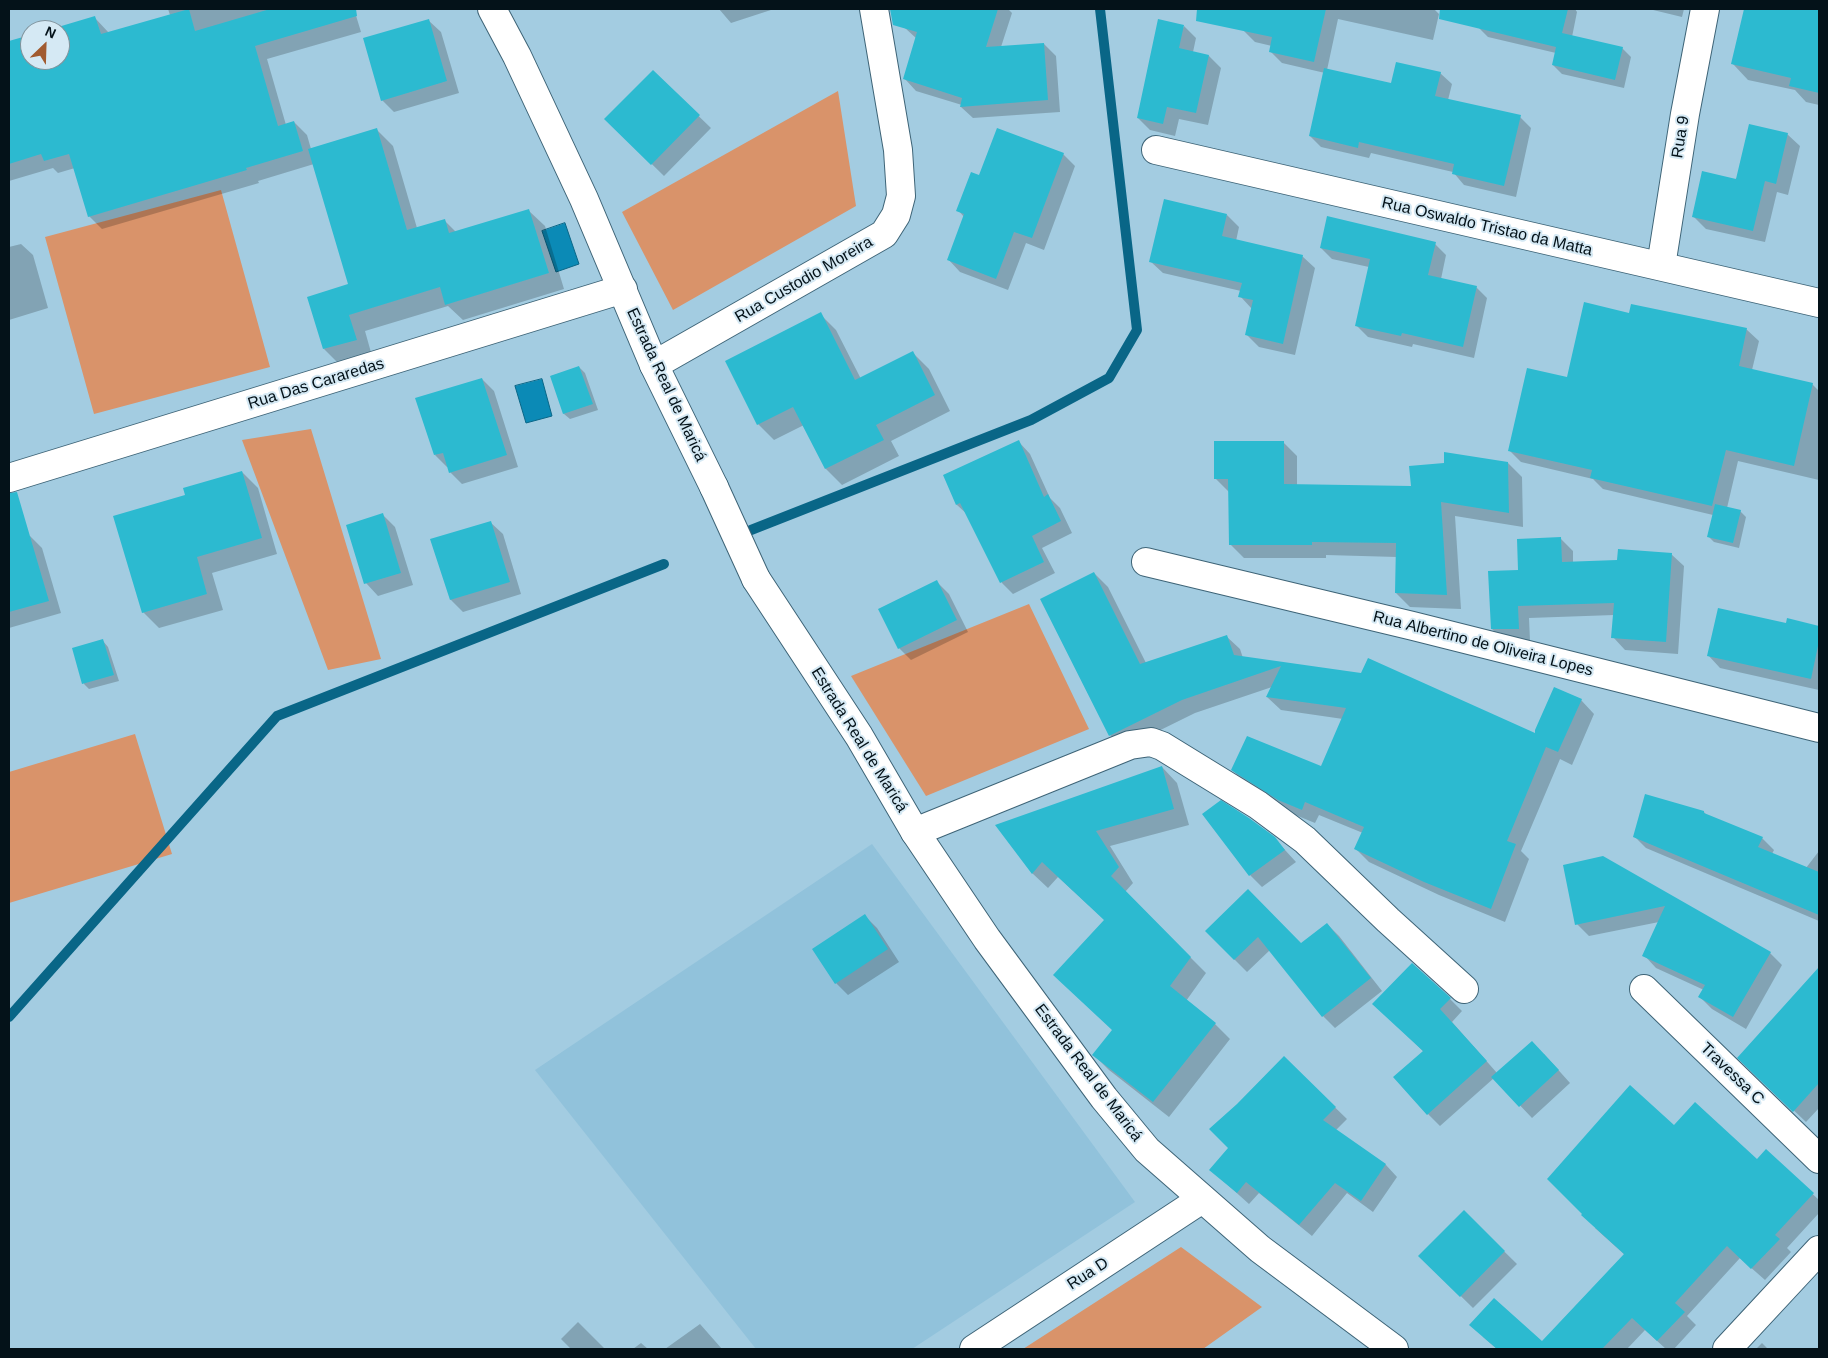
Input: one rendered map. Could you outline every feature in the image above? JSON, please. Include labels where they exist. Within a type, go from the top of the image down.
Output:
[{"type":"street","name":"Estrada Real de Maricá","points":[[492,9],[521,65],[584,199],[654,365],[756,578],[859,736],[915,832],[987,939],[1104,1098],[1147,1150],[1260,1249],[1394,1349]]},
{"type":"street","name":"Rua Custodio Moreira","points":[[654,365],[884,234],[896,215],[901,196],[898,150],[874,9]]},
{"type":"street","name":"Rua 9","points":[[1661,266],[1685,114],[1705,9]]},
{"type":"street","name":"Rua Oswaldo Tristao da Matta","points":[[1156,150],[1819,303]]},
{"type":"street","name":"Rua Das Cararedas","points":[[9,478],[623,289]]},
{"type":"street","name":"Rua Albertino de Oliveira Lopes","points":[[1146,562],[1413,626],[1819,728]]},
{"type":"street","points":[[915,832],[1122,748],[1151,742],[1162,746],[1258,804],[1305,840],[1464,990]]},
{"type":"street","name":"Travessa C","points":[[1644,988],[1819,1159]]},
{"type":"street","name":"Rua D","points":[[974,1349],[1202,1199]]},
{"type":"street","points":[[1727,1349],[1819,1250]]},
{"type":"shaded area","points":[[838,91],[856,206],[673,310],[622,212]]},
{"type":"shaded area","points":[[221,190],[270,367],[94,414],[45,237]]},
{"type":"shaded area","points":[[311,429],[381,659],[328,670],[242,440]]},
{"type":"shaded area","points":[[1029,604],[1089,729],[926,796],[851,676]]},
{"type":"shaded area","points":[[135,734],[172,854],[9,903],[9,772]]},
{"type":"shaded area","points":[[872,844],[1135,1202],[912,1349],[756,1349],[535,1070]]},
{"type":"shaded area","points":[[1181,1247],[1262,1307],[1203,1349],[1023,1349]]},
{"type":"water","points":[[565,223],[579,264],[556,272],[542,231]]},
{"type":"water","points":[[542,379],[552,416],[526,423],[515,386]]},
{"type":"building","points":[[189,9],[195,31],[270,9],[356,9],[357,16],[255,46],[278,126],[294,121],[303,151],[246,168],[247,170],[88,217],[69,154],[44,161],[41,154],[9,164],[9,41],[20,38],[20,70],[70,70],[70,23],[95,16],[101,34]]},
{"type":"building","points":[[890,9],[998,9],[986,47],[1044,43],[1048,100],[960,107],[962,98],[903,79],[917,32],[893,25]]},
{"type":"building","points":[[1197,9],[1326,9],[1314,62],[1269,52],[1272,37],[1196,21]]},
{"type":"building","points":[[1440,9],[1568,9],[1562,33],[1623,47],[1615,80],[1552,65],[1556,47],[1439,19]]},
{"type":"building","points":[[1744,9],[1819,9],[1819,93],[1789,86],[1791,78],[1731,64]]},
{"type":"building","points":[[429,19],[447,81],[381,101],[363,38]]},
{"type":"building","points":[[1158,19],[1184,25],[1179,48],[1209,55],[1196,113],[1167,107],[1163,124],[1137,118]]},
{"type":"building","points":[[1396,62],[1441,72],[1435,96],[1521,115],[1504,186],[1452,174],[1454,164],[1359,142],[1358,148],[1309,136],[1324,68],[1391,83]]},
{"type":"building","points":[[653,70],[700,115],[651,165],[604,119]]},
{"type":"building","points":[[1749,124],[1788,133],[1776,184],[1765,181],[1753,231],[1692,217],[1702,171],[1736,179]]},
{"type":"building","points":[[377,128],[407,230],[445,219],[449,233],[529,209],[549,273],[445,305],[440,287],[349,315],[357,340],[323,349],[307,297],[348,284],[308,149]]},
{"type":"building","points":[[997,128],[1064,153],[1032,238],[1014,232],[996,279],[947,260],[964,214],[956,211],[971,172],[979,175]]},
{"type":"building","points":[[1164,199],[1227,214],[1222,236],[1303,255],[1283,344],[1245,335],[1253,300],[1238,297],[1242,283],[1149,262]]},
{"type":"building","points":[[1327,216],[1436,242],[1428,275],[1477,286],[1463,347],[1402,333],[1401,336],[1355,326],[1370,259],[1320,248]]},
{"type":"building","points":[[1584,302],[1629,313],[1631,304],[1747,328],[1739,366],[1813,383],[1794,466],[1726,450],[1712,506],[1590,478],[1592,470],[1508,451],[1527,368],[1567,377]]},
{"type":"building","points":[[821,312],[855,380],[913,351],[935,395],[876,425],[884,440],[825,469],[793,407],[757,425],[725,361]]},
{"type":"building","points":[[579,366],[593,404],[563,414],[550,376]]},
{"type":"building","points":[[482,378],[507,455],[449,473],[443,453],[434,455],[415,398]]},
{"type":"building","points":[[1019,440],[1044,497],[1048,494],[1061,521],[1032,536],[1044,562],[1000,583],[960,503],[956,505],[943,475]]},
{"type":"building","points":[[1214,441],[1284,441],[1284,484],[1411,486],[1409,466],[1444,463],[1444,452],[1508,462],[1509,513],[1441,502],[1447,595],[1395,593],[1396,543],[1312,542],[1312,545],[1229,545],[1228,479],[1214,479]]},
{"type":"building","points":[[242,471],[262,538],[197,557],[207,594],[142,613],[113,516],[185,495],[183,488]]},
{"type":"building","points":[[17,492],[49,601],[9,612],[9,493]]},
{"type":"building","points":[[1715,504],[1741,510],[1733,543],[1707,537]]},
{"type":"building","points":[[383,513],[401,573],[364,584],[346,525]]},
{"type":"building","points":[[491,521],[510,582],[450,600],[430,539]]},
{"type":"building","points":[[1561,537],[1562,562],[1617,560],[1618,549],[1672,553],[1666,642],[1611,638],[1614,603],[1518,606],[1519,629],[1491,629],[1488,571],[1518,570],[1517,539]]},
{"type":"building","points":[[1094,572],[1140,664],[1227,635],[1234,655],[1361,673],[1368,658],[1535,733],[1554,687],[1582,699],[1558,752],[1546,747],[1507,841],[1516,844],[1491,909],[1424,882],[1354,849],[1364,827],[1305,802],[1302,810],[1278,800],[1231,770],[1247,736],[1321,766],[1346,708],[1266,697],[1281,666],[1182,700],[1109,736],[1040,599]]},
{"type":"building","points":[[937,580],[957,620],[898,649],[878,609]]},
{"type":"building","points":[[1718,608],[1786,623],[1787,618],[1819,626],[1819,641],[1811,679],[1707,656]]},
{"type":"building","points":[[103,639],[114,675],[82,684],[72,648]]},
{"type":"building","points":[[1162,766],[1174,809],[1096,831],[1119,867],[1111,876],[1191,957],[1170,986],[1216,1023],[1153,1102],[1092,1055],[1112,1030],[1053,975],[1104,920],[1042,862],[1032,874],[995,825]]},
{"type":"building","points":[[1645,794],[1704,811],[1704,813],[1763,837],[1758,847],[1819,872],[1819,915],[1633,837]]},
{"type":"building","points":[[1221,800],[1275,837],[1285,850],[1249,876],[1202,814]]},
{"type":"building","points":[[1603,856],[1771,952],[1733,1017],[1698,997],[1705,985],[1642,956],[1665,906],[1575,925],[1563,865]]},
{"type":"building","points":[[1248,889],[1301,943],[1327,923],[1371,978],[1322,1017],[1258,937],[1234,960],[1205,931]]},
{"type":"building","points":[[865,914],[888,949],[835,984],[812,949]]},
{"type":"building","points":[[1412,963],[1451,998],[1440,1009],[1487,1061],[1427,1115],[1393,1077],[1423,1051],[1372,1004]]},
{"type":"building","points":[[1819,967],[1819,1083],[1793,1112],[1737,1058]]},
{"type":"building","points":[[1532,1041],[1559,1070],[1519,1107],[1491,1077]]},
{"type":"building","points":[[1284,1056],[1336,1107],[1323,1120],[1386,1164],[1361,1201],[1335,1183],[1299,1225],[1246,1182],[1237,1193],[1209,1170],[1228,1148],[1209,1129],[1237,1104]]},
{"type":"building","points":[[1630,1085],[1674,1125],[1695,1102],[1757,1159],[1766,1149],[1814,1193],[1775,1235],[1780,1239],[1751,1269],[1727,1246],[1675,1303],[1685,1312],[1657,1341],[1632,1318],[1602,1349],[1497,1349],[1469,1325],[1494,1298],[1542,1341],[1624,1254],[1581,1215],[1547,1179]]},
{"type":"building","points":[[1464,1210],[1505,1251],[1460,1297],[1418,1256]]},
{"type":"waterway","points":[[751,530],[1031,420],[1109,378],[1137,330],[1100,9]]},
{"type":"waterway","points":[[9,1017],[277,716],[664,564]]}]
